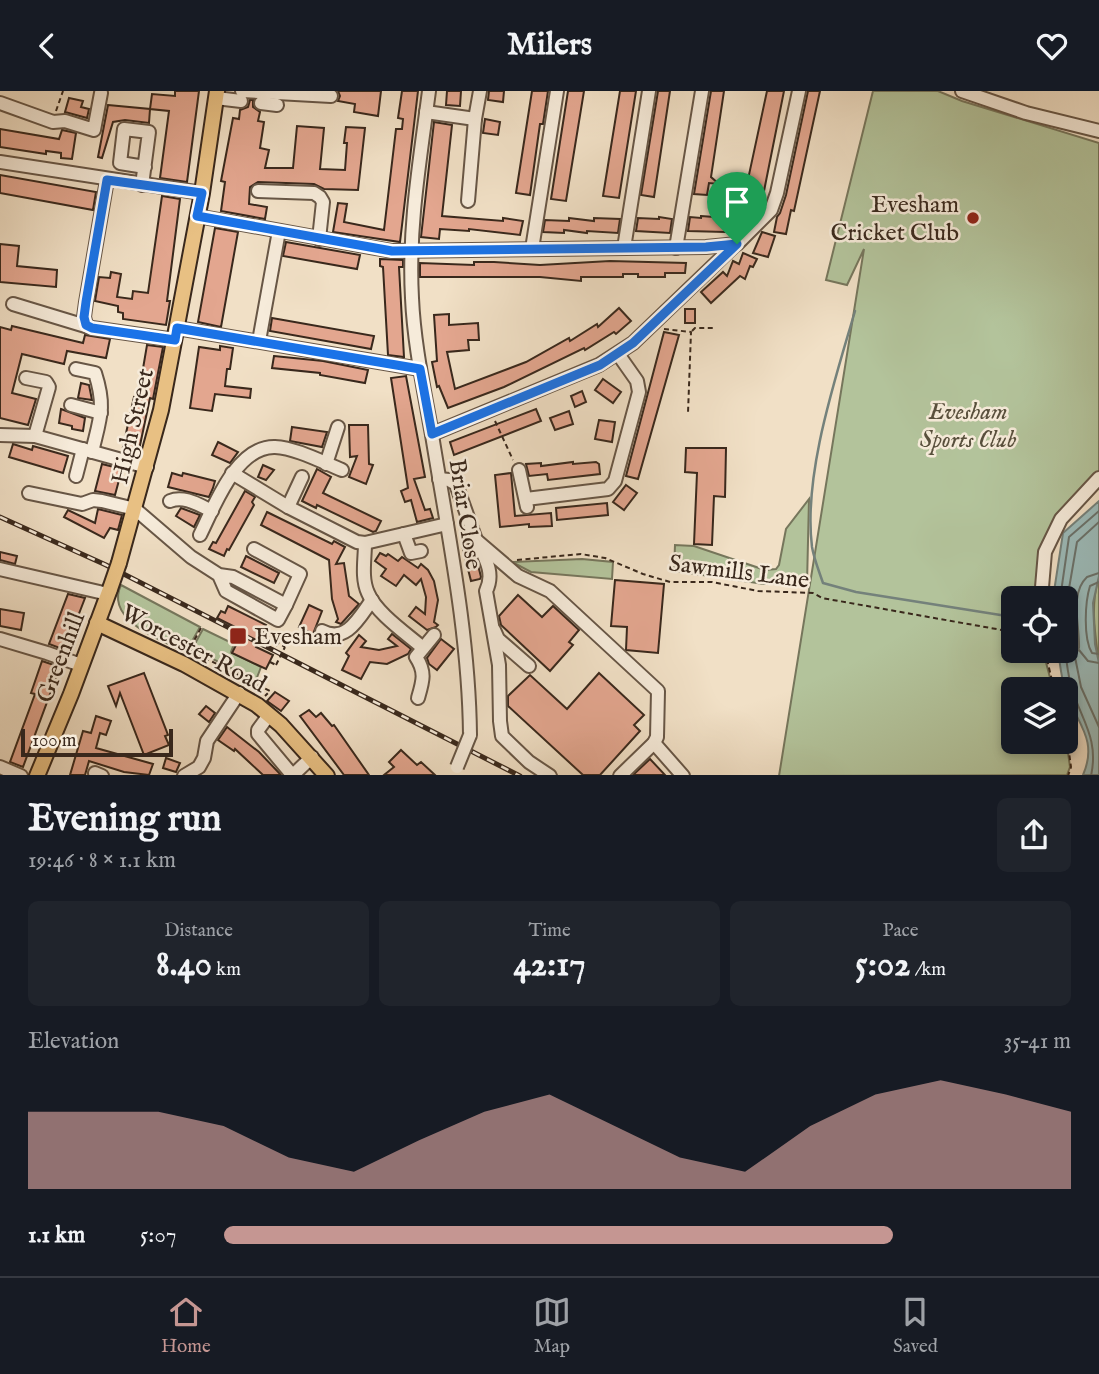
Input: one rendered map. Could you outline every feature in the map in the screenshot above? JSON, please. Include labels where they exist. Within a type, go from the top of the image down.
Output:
[{"type":"main road","name":"High Street","points":[[109,591],[120,563],[147,467],[176,334],[202,193],[216,95]]},
{"type":"main road","name":"Greenhill","points":[[37,775],[109,591]]},
{"type":"main road","name":"Worcester Road","points":[[97,623],[239,693],[269,715],[327,775]]},
{"type":"street","name":"Briar Close","points":[[429,91],[415,186],[411,252],[412,299],[420,369],[447,524],[469,681],[470,735],[456,771]]},
{"type":"street","points":[[468,201],[480,91]]},
{"type":"street","points":[[532,249],[557,91]]},
{"type":"street","points":[[624,248],[649,91]]},
{"type":"street","points":[[676,248],[702,91]]},
{"type":"street","points":[[432,434],[600,365],[649,327],[771,210],[799,91]]},
{"type":"street","points":[[962,91],[1026,113],[1099,131]]},
{"type":"street","points":[[0,103],[53,122],[65,121],[94,130],[101,93]]},
{"type":"street","points":[[216,95],[331,96]]},
{"type":"street","points":[[261,103],[277,105]]},
{"type":"street","points":[[426,113],[475,119]]},
{"type":"street","points":[[0,162],[202,193]]},
{"type":"street","points":[[142,184],[145,167]]},
{"type":"street","points":[[86,325],[86,302],[107,180]]},
{"type":"street","points":[[258,191],[314,193],[320,197],[323,202],[319,239]]},
{"type":"street","points":[[197,216],[369,249],[411,252],[676,248],[737,244]]},
{"type":"street","points":[[259,341],[279,231]]},
{"type":"street","points":[[13,304],[92,328],[259,341],[420,369]]},
{"type":"street","points":[[519,470],[527,503],[608,489],[615,481],[639,392],[637,380],[618,353]]},
{"type":"street","points":[[76,369],[95,373],[103,401],[88,451],[76,476]]},
{"type":"street","points":[[26,378],[46,383],[49,387],[35,436]]},
{"type":"street","points":[[71,405],[101,413]]},
{"type":"street","points":[[326,464],[338,427]]},
{"type":"street","points":[[0,435],[35,436],[147,467]]},
{"type":"street","points":[[200,535],[232,473],[251,456],[268,448],[285,449],[342,470]]},
{"type":"street","points":[[232,473],[288,507],[357,542],[365,543],[447,524]]},
{"type":"street","points":[[288,507],[302,477]]},
{"type":"street","points":[[1042,586],[1045,552],[1061,519],[1099,478]]},
{"type":"street","points":[[439,479],[449,479],[456,484],[490,570],[491,582],[486,591],[499,665],[502,736],[529,762],[550,775]]},
{"type":"street","points":[[29,493],[82,504],[93,500],[102,501],[135,509],[191,557],[219,575],[233,577],[286,605],[300,574],[254,549]]},
{"type":"street","points":[[170,501],[186,500],[212,511]]},
{"type":"street","points":[[404,534],[411,553],[421,551]]},
{"type":"street","points":[[476,540],[518,576],[550,591],[657,691],[657,737],[654,744],[624,771]]},
{"type":"street","points":[[365,543],[364,576],[367,592],[420,653],[424,680],[418,698]]},
{"type":"street","points":[[0,569],[109,591]]},
{"type":"street","points":[[322,631],[334,636],[344,634],[372,600]]},
{"type":"street","points":[[492,627],[498,639],[529,666]]},
{"type":"street","points":[[420,653],[434,635]]},
{"type":"street","points":[[0,639],[81,665]]},
{"type":"street","points":[[184,775],[199,767],[204,758],[206,741],[239,693]]},
{"type":"street","points":[[269,715],[258,734],[293,775],[312,757]]},
{"type":"street","points":[[654,744],[683,775]]},
{"type":"street","points":[[0,767],[21,775]]},
{"type":"path","points":[[53,122],[63,91]]},
{"type":"path","points":[[649,327],[691,332]]},
{"type":"path","points":[[688,413],[691,332],[695,328],[715,328]]},
{"type":"path","points":[[490,411],[519,470]]},
{"type":"path","name":"Sawmills Lane","points":[[505,563],[519,559],[581,554],[605,558],[670,582],[712,582],[758,591],[813,593],[822,598],[1001,630]]},
{"type":"path","points":[[201,628],[189,650],[270,691],[257,705]]},
{"type":"path","points":[[270,662],[276,665],[285,647],[278,643],[276,646]]},
{"type":"path","points":[[1068,775],[1071,767],[1069,754]]},
{"type":"green space","name":"Evesham Sports Club","points":[[873,91],[938,91],[962,101],[1099,143],[1099,472],[1060,517],[1042,586],[1001,586],[1001,663],[1046,663],[1050,677],[1001,677],[1001,754],[1068,754],[1070,767],[1067,775],[779,775],[864,249],[847,285],[826,280]]},
{"type":"green space","points":[[809,499],[807,584],[764,584],[674,571],[675,545],[694,546],[765,570],[776,569],[786,529]]},
{"type":"green space","points":[[582,559],[613,562],[612,579],[531,572],[512,562]]},
{"type":"green space","points":[[1099,576],[1099,663],[1094,609]]},
{"type":"green space","points":[[121,585],[200,627],[186,652],[150,635],[128,619],[121,609],[118,597]]},
{"type":"green space","points":[[203,629],[234,644],[231,652],[261,667],[256,680],[192,649]]},
{"type":"water","points":[[1099,501],[1099,576],[1093,603],[1099,663],[1099,775],[1083,775],[1088,751],[1087,740],[1078,719],[1078,677],[1062,677],[1060,663],[1078,663],[1078,586],[1055,586],[1063,533]]},
{"type":"building","points":[[175,91],[199,91],[187,182],[160,178],[169,111],[150,109],[152,94],[175,96]]},
{"type":"building","points":[[338,91],[381,91],[378,116],[354,112],[355,104],[338,101]]},
{"type":"building","points":[[402,91],[418,91],[400,242],[333,232],[338,203],[347,204],[344,222],[384,230],[396,129],[402,129],[403,119],[398,118]]},
{"type":"building","points":[[447,91],[461,91],[460,106],[446,105]]},
{"type":"building","points":[[489,91],[504,91],[503,102],[488,100]]},
{"type":"building","points":[[532,91],[548,91],[543,124],[540,124],[530,195],[516,193]]},
{"type":"building","points":[[568,91],[584,91],[566,201],[551,199]]},
{"type":"building","points":[[620,91],[636,91],[619,198],[603,196]]},
{"type":"building","points":[[658,91],[670,91],[654,197],[641,195]]},
{"type":"building","points":[[711,91],[724,91],[711,177],[719,184],[709,183],[707,195],[694,194]]},
{"type":"building","points":[[767,91],[784,91],[764,191],[747,188],[747,184]]},
{"type":"building","points":[[808,91],[820,91],[794,211],[791,210],[786,234],[774,232],[786,195]]},
{"type":"building","points":[[69,98],[83,101],[81,107],[89,109],[87,118],[65,112]]},
{"type":"building","points":[[250,100],[253,100],[253,107],[260,112],[258,121],[264,122],[260,148],[269,150],[265,168],[293,168],[297,126],[324,128],[320,169],[345,170],[346,127],[365,128],[358,190],[324,189],[314,184],[258,182],[250,187],[249,204],[267,207],[265,219],[221,211],[225,182],[221,181],[233,118],[239,119],[240,110],[248,107]]},
{"type":"building","points":[[108,105],[150,109],[149,123],[125,120],[113,122],[102,158],[98,157]]},
{"type":"building","points":[[485,119],[500,122],[498,135],[483,133]]},
{"type":"building","points":[[434,122],[452,125],[442,216],[523,221],[520,235],[469,229],[440,229],[439,239],[421,237]]},
{"type":"building","points":[[0,129],[59,139],[62,130],[76,133],[72,159],[61,158],[61,153],[46,151],[46,154],[0,147]]},
{"type":"building","points":[[0,175],[96,192],[93,210],[0,193]]},
{"type":"building","points":[[162,196],[180,199],[166,325],[123,319],[123,313],[118,312],[118,306],[95,301],[99,277],[110,278],[111,272],[121,274],[117,297],[132,299],[133,291],[148,293]]},
{"type":"building","points":[[741,203],[751,213],[741,225],[730,215]]},
{"type":"building","points":[[690,217],[727,218],[725,232],[688,231]]},
{"type":"building","points":[[569,218],[594,221],[594,218],[620,219],[618,233],[564,230],[564,233],[543,232],[545,220],[569,221]]},
{"type":"building","points":[[638,218],[672,219],[670,233],[636,231]]},
{"type":"building","points":[[215,228],[238,232],[221,327],[198,322]]},
{"type":"building","points":[[762,232],[775,236],[768,257],[753,253]]},
{"type":"building","points":[[286,242],[360,255],[357,269],[283,256]]},
{"type":"building","points":[[0,244],[19,246],[17,266],[57,270],[56,287],[0,282]]},
{"type":"building","points":[[743,253],[757,259],[753,267],[750,266],[745,279],[740,276],[711,303],[701,292],[723,272],[727,276],[733,261],[739,264]]},
{"type":"building","points":[[380,259],[403,260],[403,267],[399,267],[404,357],[388,355],[383,267],[380,266]]},
{"type":"building","points":[[610,261],[686,263],[685,273],[665,273],[665,277],[623,274],[623,277],[581,277],[581,281],[540,277],[420,277],[420,263],[474,265],[474,262],[494,262],[540,265]]},
{"type":"building","points":[[619,308],[631,321],[616,334],[614,332],[585,350],[584,348],[504,387],[448,408],[439,386],[437,387],[432,362],[437,361],[434,315],[449,314],[449,325],[478,323],[479,340],[468,340],[469,350],[447,352],[455,389],[526,362],[569,338],[570,341],[597,324],[598,327]]},
{"type":"building","points":[[685,309],[695,309],[695,323],[685,323]]},
{"type":"building","points":[[272,318],[374,336],[371,349],[270,331]]},
{"type":"building","points":[[12,326],[83,343],[85,335],[110,339],[106,358],[67,351],[64,364],[22,354],[12,393],[36,399],[28,425],[0,418],[0,327],[11,330]]},
{"type":"building","points":[[664,332],[679,335],[638,479],[626,476]]},
{"type":"building","points":[[147,345],[163,347],[139,450],[123,447],[134,397],[138,398]]},
{"type":"building","points":[[220,346],[233,348],[225,386],[251,389],[250,398],[215,394],[212,411],[190,408],[199,347],[220,350]]},
{"type":"building","points":[[274,356],[323,361],[368,370],[365,383],[320,373],[272,368]]},
{"type":"building","points":[[406,376],[425,477],[414,479],[425,510],[430,509],[433,518],[417,522],[411,500],[405,502],[401,491],[408,488],[391,378]]},
{"type":"building","points":[[603,379],[621,392],[613,403],[595,390]]},
{"type":"building","points":[[81,383],[89,385],[92,400],[78,398]]},
{"type":"building","points":[[582,391],[586,402],[575,407],[571,396]]},
{"type":"building","points":[[61,409],[85,418],[83,431],[59,423]]},
{"type":"building","points":[[536,409],[541,421],[454,455],[450,442]]},
{"type":"building","points":[[569,411],[573,424],[555,430],[550,418]]},
{"type":"building","points":[[599,420],[615,422],[612,442],[595,439]]},
{"type":"building","points":[[349,425],[368,425],[369,464],[373,465],[366,484],[349,477],[357,456],[350,457]]},
{"type":"building","points":[[292,427],[327,432],[322,447],[290,441]]},
{"type":"building","points":[[218,442],[238,452],[230,463],[212,455]]},
{"type":"building","points":[[13,444],[32,450],[33,446],[68,456],[63,473],[9,457]]},
{"type":"building","points":[[686,448],[726,448],[725,497],[714,496],[712,545],[694,544],[697,473],[685,472]]},
{"type":"building","points":[[596,462],[599,464],[600,474],[548,480],[547,474],[529,476],[526,464],[541,463],[541,466]]},
{"type":"building","points":[[102,464],[122,469],[115,495],[95,491]]},
{"type":"building","points":[[263,465],[274,470],[266,480],[258,477]]},
{"type":"building","points":[[317,469],[331,477],[323,493],[381,521],[376,531],[302,501]]},
{"type":"building","points":[[172,473],[215,481],[209,497],[168,487]]},
{"type":"building","points":[[511,473],[515,516],[551,513],[552,526],[529,527],[529,524],[500,527],[495,475]]},
{"type":"building","points":[[626,485],[637,493],[624,510],[613,502]]},
{"type":"building","points":[[245,491],[255,497],[252,502],[254,505],[224,556],[209,549],[213,542],[216,543]]},
{"type":"building","points":[[607,503],[608,515],[557,520],[556,508]]},
{"type":"building","points":[[181,508],[200,515],[194,527],[176,516]]},
{"type":"building","points":[[98,509],[122,515],[118,530],[110,528],[104,538],[64,517],[68,510],[95,523]]},
{"type":"building","points":[[267,512],[332,544],[334,541],[345,547],[336,564],[344,563],[349,596],[359,604],[341,624],[336,622],[338,619],[332,599],[329,560],[261,525]]},
{"type":"building","points":[[468,543],[481,577],[471,581],[462,545]]},
{"type":"building","points":[[0,552],[17,556],[15,564],[0,560]]},
{"type":"building","points":[[380,553],[386,556],[388,554],[398,561],[402,557],[418,568],[421,564],[428,570],[434,581],[438,600],[434,622],[438,625],[436,627],[427,630],[409,616],[416,607],[425,614],[426,597],[421,579],[416,585],[404,575],[396,586],[381,576],[386,569],[375,561]]},
{"type":"building","points":[[246,556],[279,573],[274,583],[241,567]]},
{"type":"building","points":[[615,580],[664,584],[658,653],[626,650],[627,627],[611,626]]},
{"type":"building","points":[[68,594],[85,598],[65,650],[49,644]]},
{"type":"building","points":[[518,595],[542,617],[553,606],[579,630],[569,642],[573,645],[550,671],[501,625],[499,616]]},
{"type":"building","points":[[309,605],[322,611],[313,634],[299,627]]},
{"type":"building","points":[[228,606],[266,625],[256,647],[273,655],[266,669],[232,653],[243,631],[217,618],[221,611],[225,613]]},
{"type":"building","points":[[0,609],[24,613],[21,630],[0,626]]},
{"type":"building","points":[[392,634],[411,649],[408,654],[387,664],[370,662],[361,679],[342,670],[349,656],[346,653],[359,635],[366,641],[361,647],[379,650],[397,646],[388,639]]},
{"type":"building","points":[[441,639],[454,649],[437,670],[429,664],[427,658]]},
{"type":"building","points":[[42,661],[60,667],[23,767],[10,762],[35,694],[31,693]]},
{"type":"building","points":[[144,673],[168,735],[165,736],[169,745],[144,755],[120,693],[116,706],[108,686]]},
{"type":"building","points":[[599,673],[644,715],[634,725],[640,731],[600,775],[583,775],[508,706],[508,696],[530,675],[567,709]]},
{"type":"building","points":[[275,692],[289,701],[281,711],[267,701]]},
{"type":"building","points":[[206,706],[215,713],[209,722],[199,714]]},
{"type":"building","points":[[309,710],[316,717],[321,713],[334,725],[369,775],[344,775],[300,716]]},
{"type":"building","points":[[96,716],[111,721],[106,735],[100,733],[96,748],[153,764],[149,775],[124,772],[89,761],[85,775],[70,775],[83,731],[91,733]]},
{"type":"building","points":[[227,727],[259,752],[281,775],[263,775],[235,749],[234,751],[218,740]]},
{"type":"building","points":[[401,750],[417,765],[421,762],[435,775],[384,775],[394,767],[389,762]]},
{"type":"building","points":[[166,758],[180,763],[176,772],[163,768]]},
{"type":"building","points":[[650,759],[665,775],[633,775]]},
{"type":"waterway","points":[[855,311],[823,428],[812,489],[812,547],[823,583],[856,592],[1001,615]]},
{"type":"railway","points":[[0,517],[106,565],[518,775]]},
{"type":"place","name":"Evesham Cricket Club","points":[[973,218]]},
{"type":"place","name":"Evesham","points":[[238,636]]},
{"type":"route","points":[[107,180],[202,193],[197,216],[369,249],[392,251],[706,247],[737,244],[633,343],[600,365],[432,434],[420,369],[177,328],[175,340],[92,328],[86,325],[84,317],[107,180]]}]
